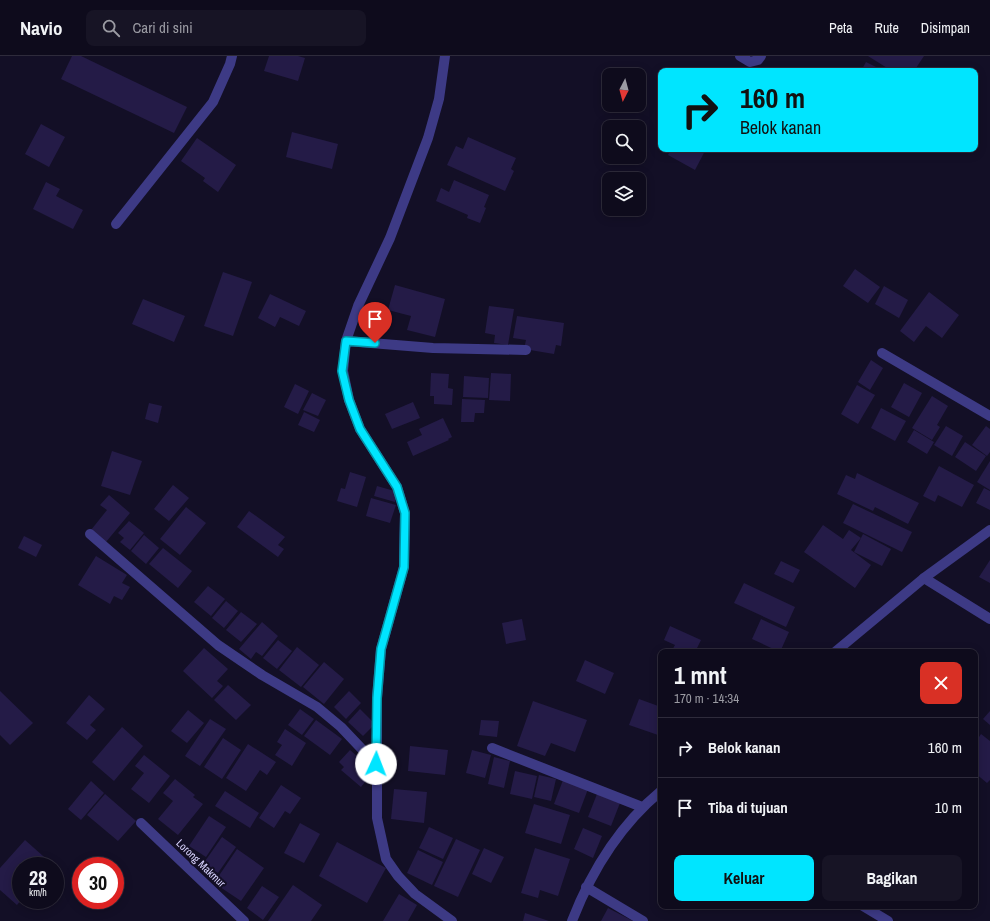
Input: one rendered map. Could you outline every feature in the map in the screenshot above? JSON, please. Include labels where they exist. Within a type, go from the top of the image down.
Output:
[{"type":"street","points":[[116,224],[213,102],[230,64],[232,56]]},
{"type":"street","points":[[445,56],[439,99],[428,138],[390,238],[358,306],[346,341],[342,371],[349,400],[360,429],[397,487],[405,513],[404,567],[381,649],[377,698],[377,818],[386,859],[398,876],[415,894],[452,921]]},
{"type":"street","points":[[740,56],[750,62],[758,60],[761,56]]},
{"type":"street","points":[[346,341],[433,348],[526,350]]},
{"type":"street","points":[[882,353],[990,416]]},
{"type":"street","points":[[839,649],[924,578],[990,530]]},
{"type":"street","points":[[90,534],[218,644],[262,675],[317,707],[341,727],[376,764]]},
{"type":"street","points":[[924,578],[990,619]]},
{"type":"street","points":[[492,748],[642,807]]},
{"type":"street","points":[[572,921],[586,887],[616,839],[642,807],[658,794]]},
{"type":"street","name":"Lorong Makmur","points":[[141,823],[244,921]]},
{"type":"street","points":[[586,887],[643,921]]},
{"type":"street","points":[[868,909],[888,921]]},
{"type":"building","points":[[72,56],[81,56],[187,107],[174,133],[61,79]]},
{"type":"building","points":[[269,56],[298,56],[305,58],[298,81],[264,71]]},
{"type":"building","points":[[868,56],[924,56],[916,68],[887,68]]},
{"type":"building","points":[[866,62],[878,68],[863,68]]},
{"type":"building","points":[[41,124],[65,137],[49,167],[25,154]]},
{"type":"building","points":[[292,132],[338,144],[332,169],[286,157]]},
{"type":"building","points":[[468,137],[516,158],[511,169],[514,171],[505,191],[447,165],[456,146],[463,149]]},
{"type":"building","points":[[197,138],[236,165],[218,192],[203,181],[205,178],[181,161]]},
{"type":"building","points":[[670,152],[704,152],[695,170],[668,155]]},
{"type":"building","points":[[454,180],[489,195],[480,223],[467,218],[468,215],[436,201],[441,188],[449,192]]},
{"type":"building","points":[[46,182],[60,189],[56,196],[83,210],[73,229],[33,209]]},
{"type":"building","points":[[855,269],[880,287],[868,303],[843,286]]},
{"type":"building","points":[[223,272],[252,282],[233,336],[204,326]]},
{"type":"building","points":[[395,285],[445,299],[435,337],[407,330],[411,316],[388,310]]},
{"type":"building","points":[[884,286],[908,300],[899,318],[875,304]]},
{"type":"building","points":[[929,292],[959,315],[942,338],[926,326],[914,342],[900,331]]},
{"type":"building","points":[[270,294],[306,311],[299,326],[280,317],[275,327],[258,318]]},
{"type":"building","points":[[143,299],[185,316],[174,342],[132,324]]},
{"type":"building","points":[[489,306],[514,309],[508,345],[494,343],[495,335],[485,333]]},
{"type":"building","points":[[517,316],[564,323],[561,346],[556,345],[554,354],[524,349],[526,340],[513,338]]},
{"type":"building","points":[[871,360],[883,368],[870,390],[858,382]]},
{"type":"building","points":[[431,373],[449,374],[448,388],[453,389],[452,405],[434,404],[434,396],[430,396]]},
{"type":"building","points":[[491,373],[511,374],[510,401],[489,400]]},
{"type":"building","points":[[464,376],[489,378],[488,398],[463,397]]},
{"type":"building","points":[[904,383],[922,393],[909,417],[891,407]]},
{"type":"building","points":[[295,384],[309,391],[298,414],[284,407]]},
{"type":"building","points":[[857,385],[875,395],[858,424],[841,414]]},
{"type":"building","points":[[312,393],[326,400],[318,416],[303,410]]},
{"type":"building","points":[[932,396],[948,406],[937,425],[940,427],[932,440],[912,428]]},
{"type":"building","points":[[462,399],[485,400],[484,413],[475,413],[474,422],[461,422]]},
{"type":"building","points":[[413,402],[420,418],[392,429],[385,414]]},
{"type":"building","points":[[149,403],[162,406],[158,423],[145,419]]},
{"type":"building","points":[[881,408],[906,421],[895,441],[871,428]]},
{"type":"building","points":[[304,412],[320,420],[314,432],[298,425]]},
{"type":"building","points":[[443,418],[452,437],[448,439],[449,440],[413,456],[407,442],[422,435],[419,429]]},
{"type":"building","points":[[946,426],[963,436],[952,456],[934,445]]},
{"type":"building","points":[[986,426],[990,429],[990,452],[987,456],[972,445]]},
{"type":"building","points":[[914,430],[934,442],[927,454],[907,442]]},
{"type":"building","points":[[965,442],[986,456],[976,471],[955,457]]},
{"type":"building","points":[[112,451],[142,461],[130,495],[101,486]]},
{"type":"building","points":[[990,461],[990,490],[977,482]]},
{"type":"building","points":[[939,466],[974,485],[962,507],[938,495],[935,502],[923,496]]},
{"type":"building","points":[[350,472],[366,477],[357,507],[337,501],[341,488],[345,489]]},
{"type":"building","points":[[857,473],[919,503],[908,524],[875,507],[873,511],[837,494],[846,475],[855,479]]},
{"type":"building","points":[[173,485],[189,498],[169,521],[154,509]]},
{"type":"building","points":[[377,486],[398,492],[395,502],[374,496]]},
{"type":"building","points":[[984,488],[990,491],[990,510],[976,503]]},
{"type":"building","points":[[109,495],[130,513],[106,542],[91,530],[107,510],[100,505]]},
{"type":"building","points":[[371,498],[396,505],[390,523],[366,516]]},
{"type":"building","points":[[853,504],[912,532],[902,552],[843,523]]},
{"type":"building","points":[[186,507],[206,523],[180,555],[160,539]]},
{"type":"building","points":[[249,511],[285,537],[278,545],[284,549],[278,557],[237,527]]},
{"type":"building","points":[[129,521],[144,533],[130,550],[120,542],[124,538],[118,533]]},
{"type":"building","points":[[823,525],[843,539],[849,530],[861,538],[851,550],[871,565],[855,588],[804,552]]},
{"type":"building","points":[[863,534],[891,549],[882,566],[854,552]]},
{"type":"building","points":[[144,535],[159,548],[146,564],[131,551]]},
{"type":"building","points":[[24,536],[42,545],[36,557],[18,548]]},
{"type":"building","points":[[163,548],[192,571],[178,588],[149,564]]},
{"type":"building","points":[[96,556],[127,575],[122,583],[130,587],[122,600],[114,596],[110,604],[78,585]]},
{"type":"building","points":[[990,560],[990,583],[979,577]]},
{"type":"building","points":[[781,561],[800,570],[793,583],[774,574]]},
{"type":"building","points":[[744,583],[795,607],[786,627],[734,603]]},
{"type":"building","points":[[208,586],[225,599],[211,616],[194,602]]},
{"type":"building","points":[[226,601],[238,611],[224,628],[212,618]]},
{"type":"building","points":[[241,612],[257,624],[241,642],[226,630]]},
{"type":"building","points":[[522,619],[526,640],[506,644],[502,623]]},
{"type":"building","points":[[761,619],[789,632],[781,649],[774,649],[752,639]]},
{"type":"building","points":[[262,622],[278,636],[262,656],[256,652],[251,659],[239,649]]},
{"type":"building","points":[[670,626],[701,640],[696,649],[673,649],[675,645],[664,640]]},
{"type":"building","points":[[278,640],[292,651],[277,669],[263,658]]},
{"type":"building","points":[[297,647],[319,665],[301,687],[279,670]]},
{"type":"building","points":[[204,648],[228,669],[217,681],[223,686],[212,698],[183,671]]},
{"type":"building","points":[[585,660],[614,673],[605,694],[576,681]]},
{"type":"building","points":[[324,662],[344,679],[324,704],[303,687]]},
{"type":"building","points":[[228,685],[251,705],[236,720],[214,700]]},
{"type":"building","points":[[0,691],[33,723],[10,745],[0,735]]},
{"type":"building","points":[[349,691],[361,703],[346,719],[334,707]]},
{"type":"building","points":[[89,695],[105,709],[90,725],[96,730],[87,740],[66,723]]},
{"type":"building","points":[[639,699],[658,706],[658,735],[629,725]]},
{"type":"building","points":[[533,701],[587,720],[575,752],[551,743],[545,756],[517,746]]},
{"type":"building","points":[[300,709],[314,719],[302,735],[288,725]]},
{"type":"building","points":[[360,709],[375,724],[363,736],[348,722]]},
{"type":"building","points":[[188,710],[204,723],[187,743],[171,731]]},
{"type":"building","points":[[990,711],[990,725],[983,719]]},
{"type":"building","points":[[210,719],[226,729],[200,766],[185,756]]},
{"type":"building","points":[[316,720],[342,739],[330,755],[304,736]]},
{"type":"building","points":[[481,720],[499,721],[497,737],[479,735]]},
{"type":"building","points":[[122,727],[143,746],[114,781],[92,762]]},
{"type":"building","points":[[285,729],[306,743],[292,766],[275,755],[282,745],[277,742]]},
{"type":"building","points":[[981,734],[990,741],[990,780],[987,783],[978,776],[978,738]]},
{"type":"building","points":[[223,738],[241,750],[222,779],[204,767]]},
{"type":"building","points":[[248,744],[276,762],[267,775],[260,770],[246,791],[226,778]]},
{"type":"building","points":[[410,746],[448,750],[445,775],[408,771]]},
{"type":"building","points":[[350,750],[374,771],[361,787],[341,770],[344,767],[339,762]]},
{"type":"building","points":[[472,750],[491,755],[485,778],[466,773]]},
{"type":"building","points":[[144,755],[170,776],[149,803],[131,789],[144,773],[135,766]]},
{"type":"building","points":[[494,757],[510,761],[504,788],[488,784]]},
{"type":"building","points":[[515,771],[537,776],[532,799],[510,794]]},
{"type":"building","points":[[539,775],[556,779],[551,801],[534,797]]},
{"type":"building","points":[[175,779],[195,795],[193,797],[203,804],[178,835],[158,819],[173,801],[163,793]]},
{"type":"building","points":[[563,780],[588,789],[579,813],[554,804]]},
{"type":"building","points":[[91,781],[104,793],[81,820],[68,809]]},
{"type":"building","points":[[281,785],[301,798],[290,814],[285,811],[274,828],[259,818]]},
{"type":"building","points":[[394,789],[427,792],[424,823],[391,819]]},
{"type":"building","points":[[225,791],[259,813],[250,828],[215,806]]},
{"type":"building","points":[[105,794],[136,821],[118,841],[87,815]]},
{"type":"building","points":[[597,794],[620,803],[611,826],[588,817]]},
{"type":"building","points":[[534,804],[570,815],[561,844],[525,833]]},
{"type":"building","points":[[209,816],[226,827],[206,857],[189,846]]},
{"type":"building","points":[[300,823],[320,834],[304,863],[284,853]]},
{"type":"building","points":[[429,827],[453,838],[443,859],[419,848]]},
{"type":"building","points":[[583,828],[602,836],[593,858],[574,849]]},
{"type":"building","points":[[222,837],[236,847],[218,873],[203,864]]},
{"type":"building","points":[[456,839],[480,850],[458,897],[434,886]]},
{"type":"building","points":[[25,840],[44,857],[12,857],[12,901],[0,890],[0,868]]},
{"type":"building","points":[[337,842],[386,868],[367,903],[319,876]]},
{"type":"building","points":[[484,848],[504,857],[491,883],[472,874]]},
{"type":"building","points":[[535,848],[570,859],[558,896],[540,890],[538,898],[521,893]]},
{"type":"building","points":[[237,849],[264,868],[241,901],[214,883]]},
{"type":"building","points":[[418,850],[443,862],[432,885],[407,873]]},
{"type":"building","points":[[293,885],[322,905],[311,921],[268,921]]},
{"type":"building","points":[[262,886],[279,897],[263,920],[247,908]]},
{"type":"building","points":[[399,894],[417,905],[408,921],[383,921]]},
{"type":"building","points":[[608,908],[633,921],[601,921]]},
{"type":"building","points":[[525,913],[549,921],[523,921]]},
{"type":"route","points":[[375,343],[346,341],[342,371],[349,400],[360,429],[397,487],[405,513],[404,567],[381,649],[377,698],[376,764]]}]
